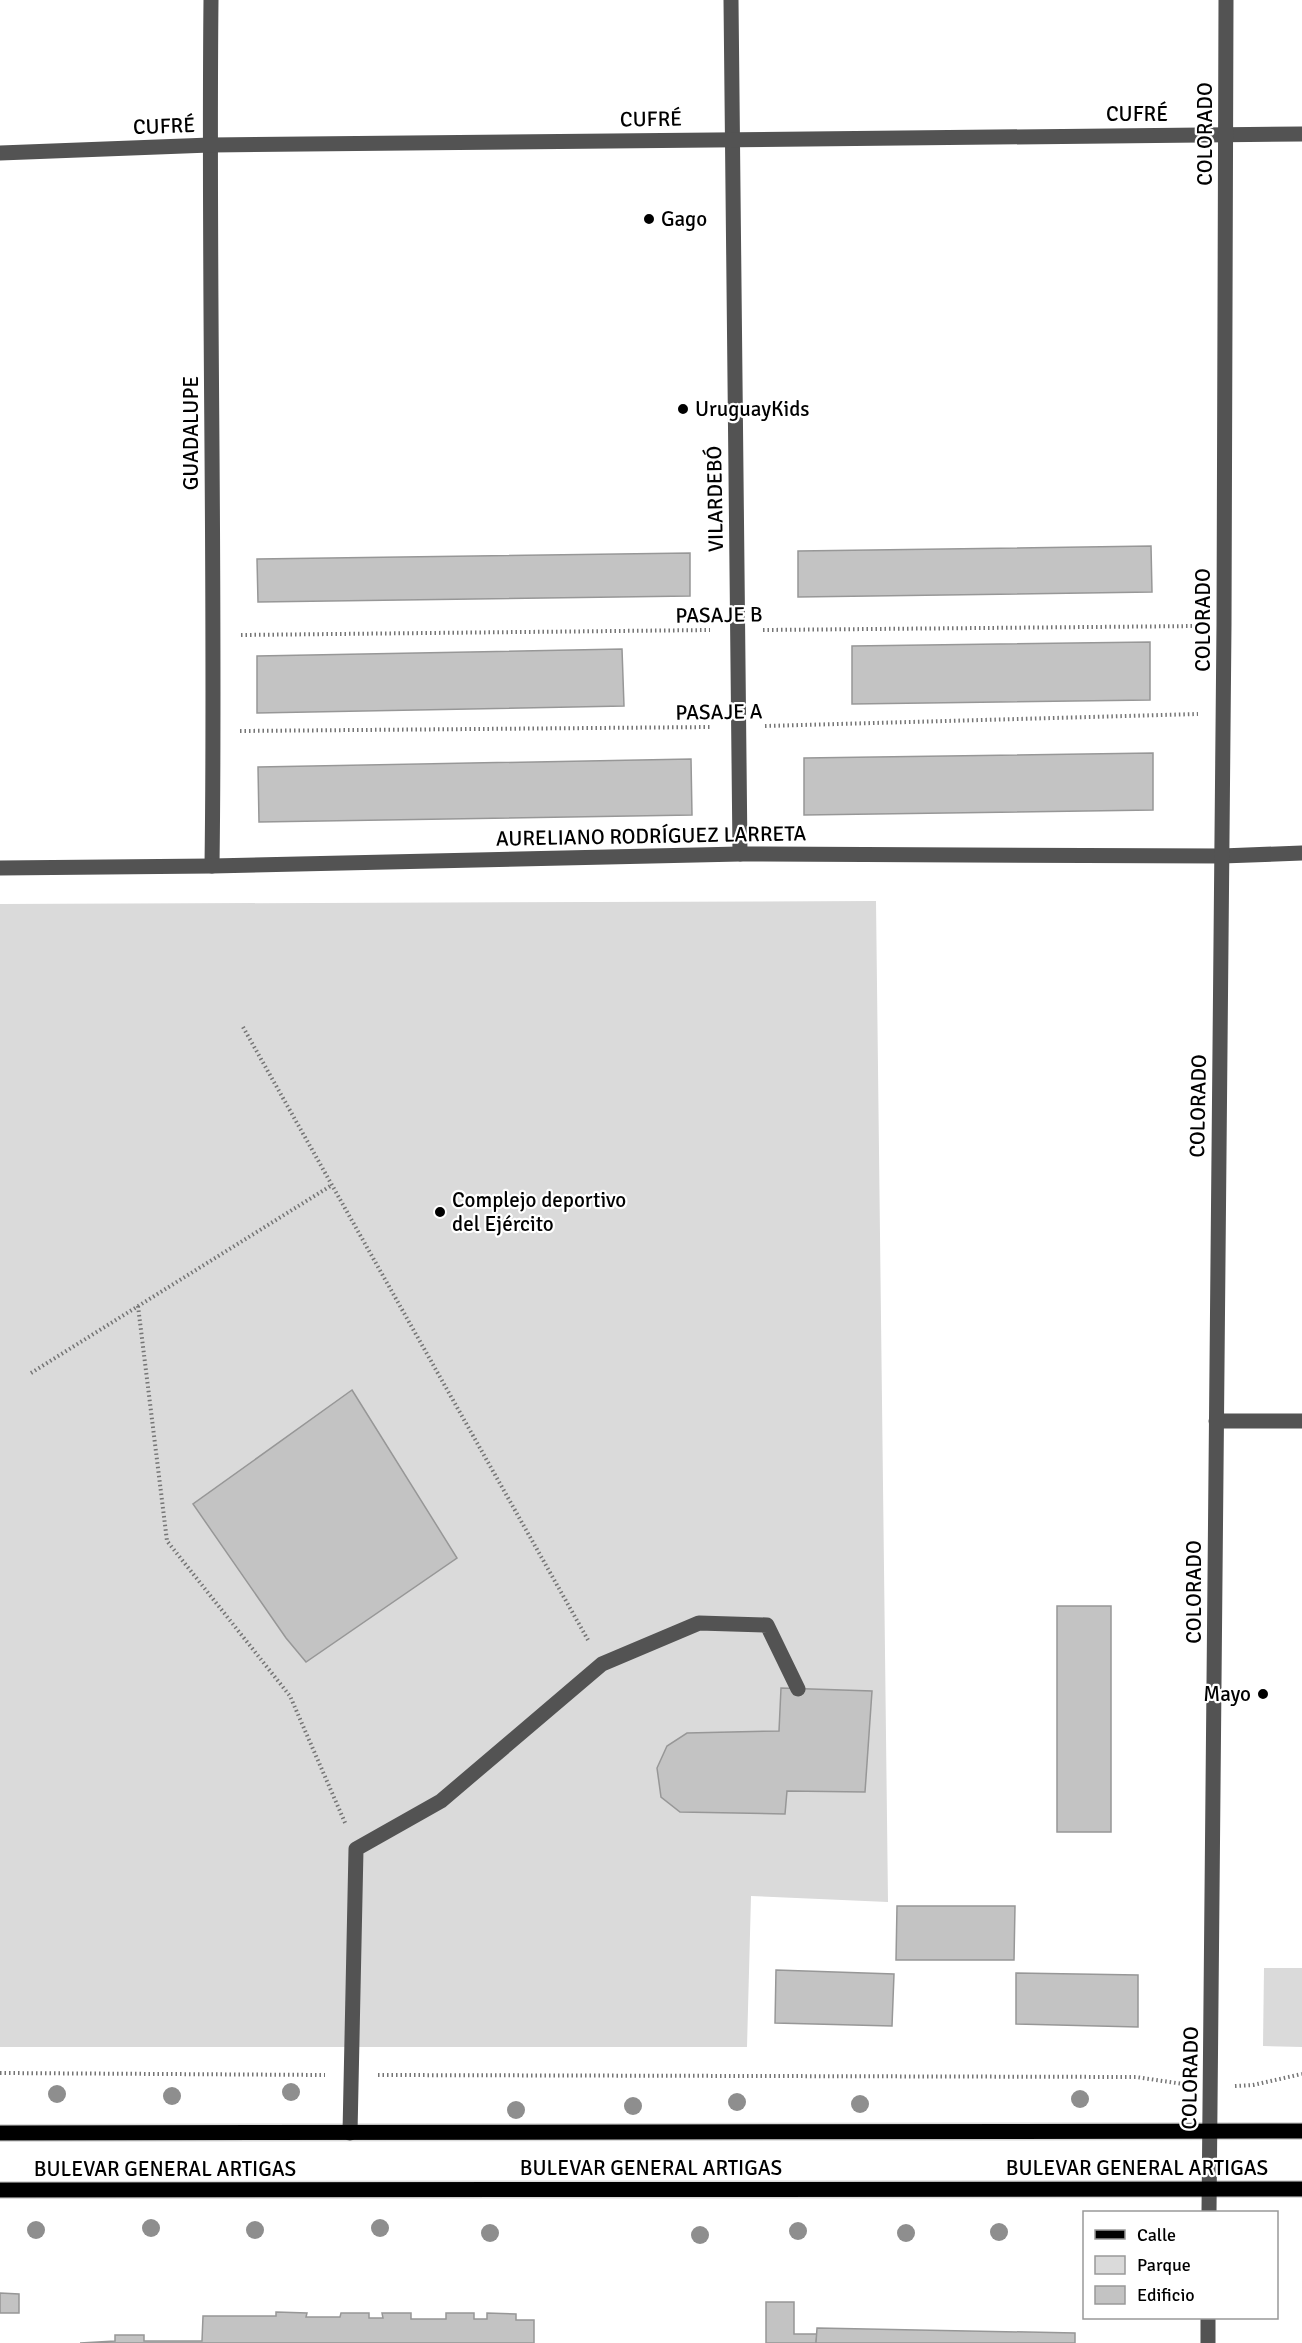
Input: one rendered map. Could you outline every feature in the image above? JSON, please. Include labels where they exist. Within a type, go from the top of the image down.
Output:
[{"type":"main road","name":"BULEVAR GENERAL ARTIGAS","points":[[0,2133],[1302,2131]]},
{"type":"main road","name":"BULEVAR GENERAL ARTIGAS","points":[[0,2190],[1302,2189]]},
{"type":"street","name":"GUADALUPE","points":[[212,0],[210,145],[214,635],[213,866]]},
{"type":"street","name":"VILARDEBÓ","points":[[731,0],[740,854]]},
{"type":"street","name":"COLORADO","points":[[1209,2211],[1224,625],[1226,0]]},
{"type":"street","name":"CUFRÉ","points":[[0,153],[210,145],[1302,134]]},
{"type":"street","name":"AURELIANO RODRÍGUEZ LARRETA","points":[[0,868],[213,866],[740,854],[1222,856],[1302,854]]},
{"type":"street","points":[[1216,1421],[1302,1420]]},
{"type":"street","points":[[350,2133],[356,1849],[441,1801],[602,1664],[699,1623],[767,1624],[798,1689]]},
{"type":"street","points":[[1208,2319],[1208,2343]]},
{"type":"path","name":"PASAJE B","points":[[214,635],[1224,625]]},
{"type":"path","name":"PASAJE A","points":[[214,731],[739,727],[1223,713]]},
{"type":"path","points":[[243,1027],[602,1664]]},
{"type":"path","points":[[31,1372],[332,1185]]},
{"type":"path","points":[[138,1306],[167,1541],[290,1696],[356,1849]]},
{"type":"path","points":[[0,2073],[1136,2077],[1211,2088],[1253,2085],[1302,2074]]},
{"type":"green space","name":"Complejo deportivo del Ejército","points":[[876,901],[888,1902],[751,1896],[747,2047],[0,2047],[0,904]]},
{"type":"green space","points":[[1264,1968],[1302,1968],[1302,2047],[1263,2046]]},
{"type":"building","points":[[1151,546],[1152,592],[798,597],[798,551]]},
{"type":"building","points":[[690,553],[690,596],[258,602],[257,559]]},
{"type":"building","points":[[1150,642],[1150,700],[852,704],[852,646]]},
{"type":"building","points":[[622,649],[624,706],[257,713],[257,656]]},
{"type":"building","points":[[1153,753],[1153,810],[804,815],[804,758]]},
{"type":"building","points":[[691,759],[692,815],[259,822],[258,767]]},
{"type":"building","points":[[352,1390],[457,1558],[306,1662],[286,1638],[193,1504]]},
{"type":"building","points":[[1057,1606],[1111,1606],[1111,1832],[1057,1832]]},
{"type":"building","points":[[781,1688],[872,1691],[865,1792],[787,1791],[785,1814],[680,1812],[661,1797],[657,1768],[667,1746],[687,1733],[779,1731]]},
{"type":"building","points":[[897,1906],[1015,1906],[1014,1960],[896,1960]]},
{"type":"building","points":[[776,1970],[894,1974],[892,2026],[775,2023]]},
{"type":"building","points":[[1016,1973],[1138,1975],[1138,2027],[1016,2024]]},
{"type":"building","points":[[0,2293],[19,2294],[19,2313],[0,2313]]},
{"type":"building","points":[[766,2302],[794,2302],[794,2334],[817,2334],[816,2343],[766,2343]]},
{"type":"building","points":[[276,2312],[307,2313],[306,2317],[340,2317],[341,2313],[369,2313],[369,2318],[383,2318],[382,2313],[411,2313],[411,2319],[446,2319],[446,2313],[474,2313],[474,2319],[487,2319],[487,2313],[516,2314],[516,2320],[534,2320],[534,2343],[80,2343],[115,2341],[115,2335],[144,2335],[144,2341],[202,2341],[203,2316],[276,2316]]},
{"type":"building","points":[[817,2328],[1075,2333],[1075,2343],[816,2343]]},
{"type":"place","name":"Gago","points":[[649,219]]},
{"type":"place","name":"UruguayKids","points":[[683,409]]},
{"type":"place","name":"Complejo deportivo del Ejército","points":[[440,1212]]},
{"type":"place","name":"Mayo","points":[[1263,1694]]}]
